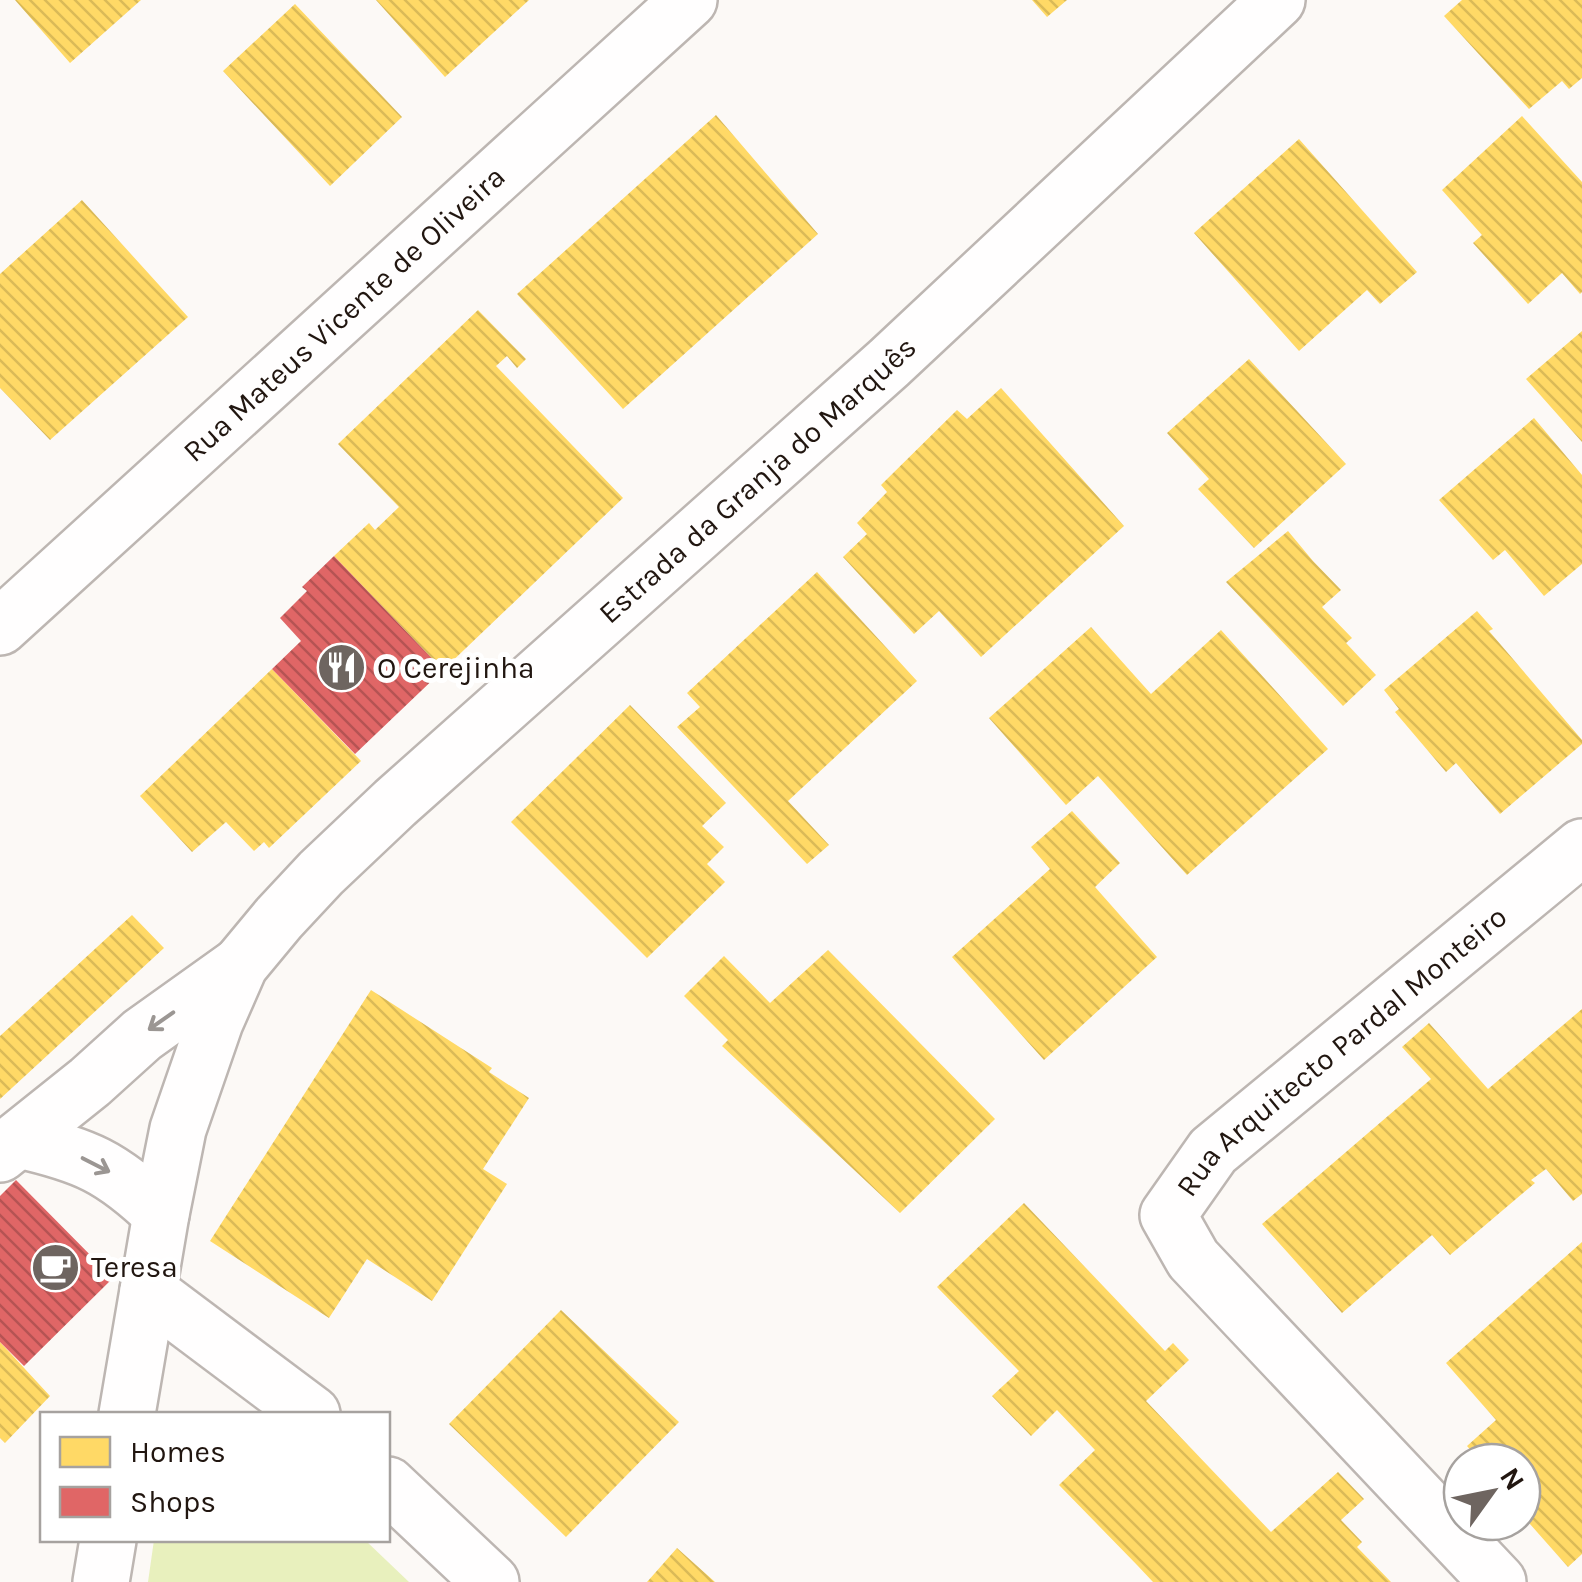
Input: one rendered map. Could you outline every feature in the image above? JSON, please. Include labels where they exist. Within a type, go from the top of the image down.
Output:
[{"type":"street","name":"Rua Mateus Vicente de Oliveira","points":[[0,627],[688,0]]},
{"type":"street","name":"Estrada da Granja do Marquês","points":[[9,1147],[142,1035],[240,965],[320,873],[395,803],[889,363],[1277,0]]},
{"type":"street","name":"Rua Arquitecto Pardal Monteiro","points":[[1498,1582],[1194,1259],[1168,1215],[1212,1150],[1582,847]]},
{"type":"street","name":"Estrada da Granja do Marquês","points":[[128,1412],[178,1129],[215,1022],[240,965]]},
{"type":"street","points":[[9,1147],[63,1150],[96,1164],[132,1186],[161,1214]]},
{"type":"street","points":[[148,1291],[309,1412]]},
{"type":"street","points":[[390,1487],[491,1582]]},
{"type":"street","points":[[101,1582],[108,1542]]},
{"type":"green space","points":[[154,1542],[367,1542],[409,1582],[148,1582]]},
{"type":"building: Homes","points":[[15,0],[141,0],[70,63]]},
{"type":"building: Homes","points":[[376,0],[529,0],[445,77]]},
{"type":"building: Homes","points":[[1032,0],[1067,0],[1047,17]]},
{"type":"building: Homes","points":[[1462,0],[1582,0],[1582,78],[1569,89],[1562,81],[1529,109],[1444,16]]},
{"type":"building: Homes","points":[[295,4],[402,117],[330,186],[223,71]]},
{"type":"building: Homes","points":[[716,115],[818,234],[623,409],[517,294]]},
{"type":"building: Homes","points":[[1522,116],[1582,182],[1582,292],[1562,273],[1528,304],[1473,243],[1482,235],[1442,190]]},
{"type":"building: Homes","points":[[1299,139],[1417,272],[1380,304],[1367,290],[1299,351],[1194,233]]},
{"type":"building: Homes","points":[[82,200],[188,317],[50,440],[0,388],[0,274]]},
{"type":"building: Homes","points":[[478,310],[526,359],[517,368],[507,356],[496,366],[623,498],[443,670],[334,556],[369,523],[375,530],[399,507],[338,444]]},
{"type":"building: Homes","points":[[1582,331],[1582,442],[1526,379]]},
{"type":"building: Homes","points":[[1249,359],[1346,464],[1254,548],[1198,489],[1209,479],[1167,433]]},
{"type":"building: Homes","points":[[1001,388],[1124,526],[981,657],[939,611],[914,634],[843,557],[867,534],[857,523],[887,492],[881,485],[957,410],[967,419]]},
{"type":"building: Homes","points":[[1534,418],[1582,475],[1582,564],[1544,596],[1505,550],[1493,560],[1439,500]]},
{"type":"building: Homes","points":[[1288,531],[1341,590],[1322,607],[1352,638],[1346,643],[1376,675],[1343,706],[1226,582]]},
{"type":"building: Homes","points":[[817,572],[917,681],[788,801],[829,845],[807,864],[677,727],[700,707],[687,693]]},
{"type":"building: Homes","points":[[1477,611],[1493,629],[1489,631],[1582,740],[1500,814],[1456,763],[1446,772],[1395,712],[1399,709],[1384,690]]},
{"type":"building: Homes","points":[[1091,627],[1151,694],[1221,630],[1328,749],[1187,875],[1098,776],[1066,805],[989,718]]},
{"type":"building: Homes","points":[[272,669],[361,761],[269,848],[264,842],[254,851],[226,822],[192,852],[140,796]]},
{"type":"building: Homes","points":[[630,705],[726,803],[702,826],[724,847],[707,864],[725,882],[647,958],[511,822]]},
{"type":"building: Homes","points":[[1072,811],[1120,863],[1095,887],[1157,957],[1044,1060],[952,957],[1050,869],[1031,847]]},
{"type":"building: Homes","points":[[132,915],[164,948],[0,1099],[0,1036]]},
{"type":"building: Homes","points":[[828,950],[995,1119],[900,1213],[722,1046],[728,1040],[684,996],[724,956],[770,1003]]},
{"type":"building: Homes","points":[[371,990],[492,1068],[489,1072],[529,1098],[483,1169],[507,1184],[432,1301],[367,1259],[329,1318],[210,1241]]},
{"type":"building: Homes","points":[[1582,1009],[1582,1194],[1573,1201],[1546,1169],[1531,1180],[1535,1183],[1450,1255],[1432,1235],[1342,1313],[1262,1224],[1431,1079],[1402,1047],[1429,1023],[1488,1089]]},
{"type":"building: Homes","points":[[1024,1203],[1165,1351],[1173,1343],[1189,1360],[1146,1401],[1271,1532],[1338,1472],[1364,1499],[1341,1520],[1362,1542],[1357,1547],[1391,1582],[1153,1582],[1059,1485],[1095,1450],[1057,1410],[1031,1436],[992,1396],[1019,1371],[937,1287]]},
{"type":"building: Homes","points":[[1582,1242],[1582,1554],[1568,1567],[1542,1538],[1542,1442],[1471,1442],[1496,1420],[1446,1363]]},
{"type":"building: Homes","points":[[561,1310],[679,1422],[566,1537],[449,1424]]},
{"type":"building: Homes","points":[[0,1342],[50,1396],[5,1443],[0,1438]]},
{"type":"building: Homes","points":[[677,1548],[715,1582],[647,1582]]},
{"type":"building: Shops","points":[[334,556],[443,670],[355,754],[272,669],[301,641],[280,618],[307,591],[302,587]]},
{"type":"building: Shops","points":[[16,1180],[113,1278],[24,1366],[0,1342],[0,1196]]},
{"type":"place","name":"O Cerejinha","points":[[342,668]]},
{"type":"place","name":"Teresa","points":[[56,1267]]}]
